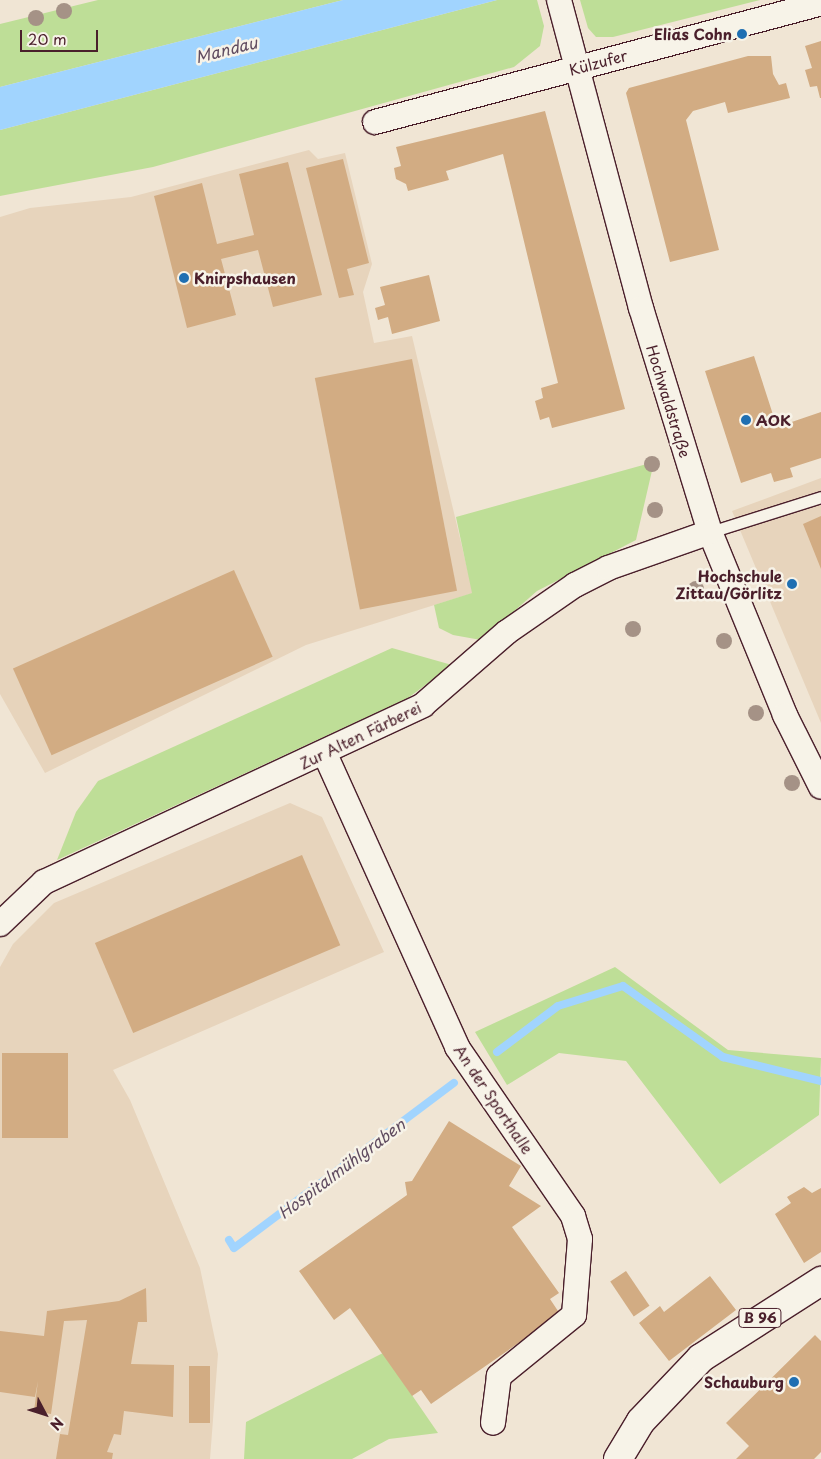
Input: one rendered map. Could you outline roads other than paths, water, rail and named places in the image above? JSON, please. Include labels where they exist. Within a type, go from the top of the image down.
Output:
[{"type":"main road","name":"B 96","points":[[618,1459],[641,1421],[701,1358],[821,1281]]},
{"type":"street","name":"Külzufer","points":[[375,122],[821,3]]},
{"type":"street","name":"Hochwaldstraße","points":[[562,11],[641,308],[710,532],[785,715],[821,787]]},
{"type":"street","name":"Zur Alten Färberei","points":[[0,924],[44,882],[324,754],[423,705],[507,632],[575,585],[608,568],[710,532]]},
{"type":"street","name":"An der Sporthalle","points":[[324,754],[457,1047],[573,1216],[580,1239],[574,1315],[499,1376],[493,1423]]},
{"type":"lane","points":[[710,532],[821,496]]},
{"type":"water","name":"Mandau","points":[[343,0],[497,0],[0,130],[0,87]]},
{"type":"waterway","name":"Hospitalmühlgraben","points":[[497,1052],[558,1006],[623,986],[723,1057],[821,1081]]},
{"type":"waterway","name":"Hospitalmühlgraben","points":[[229,1240],[234,1248],[454,1083]]},
{"type":"place","name":"Elias Cohn","points":[[742,34]]},
{"type":"place","name":"Knirpshausen","points":[[184,278]]},
{"type":"place","name":"AOK","points":[[746,420]]},
{"type":"place","name":"Hochschule Zittau/Görlitz","points":[[792,584]]},
{"type":"place","name":"Schauburg","points":[[794,1382]]}]
